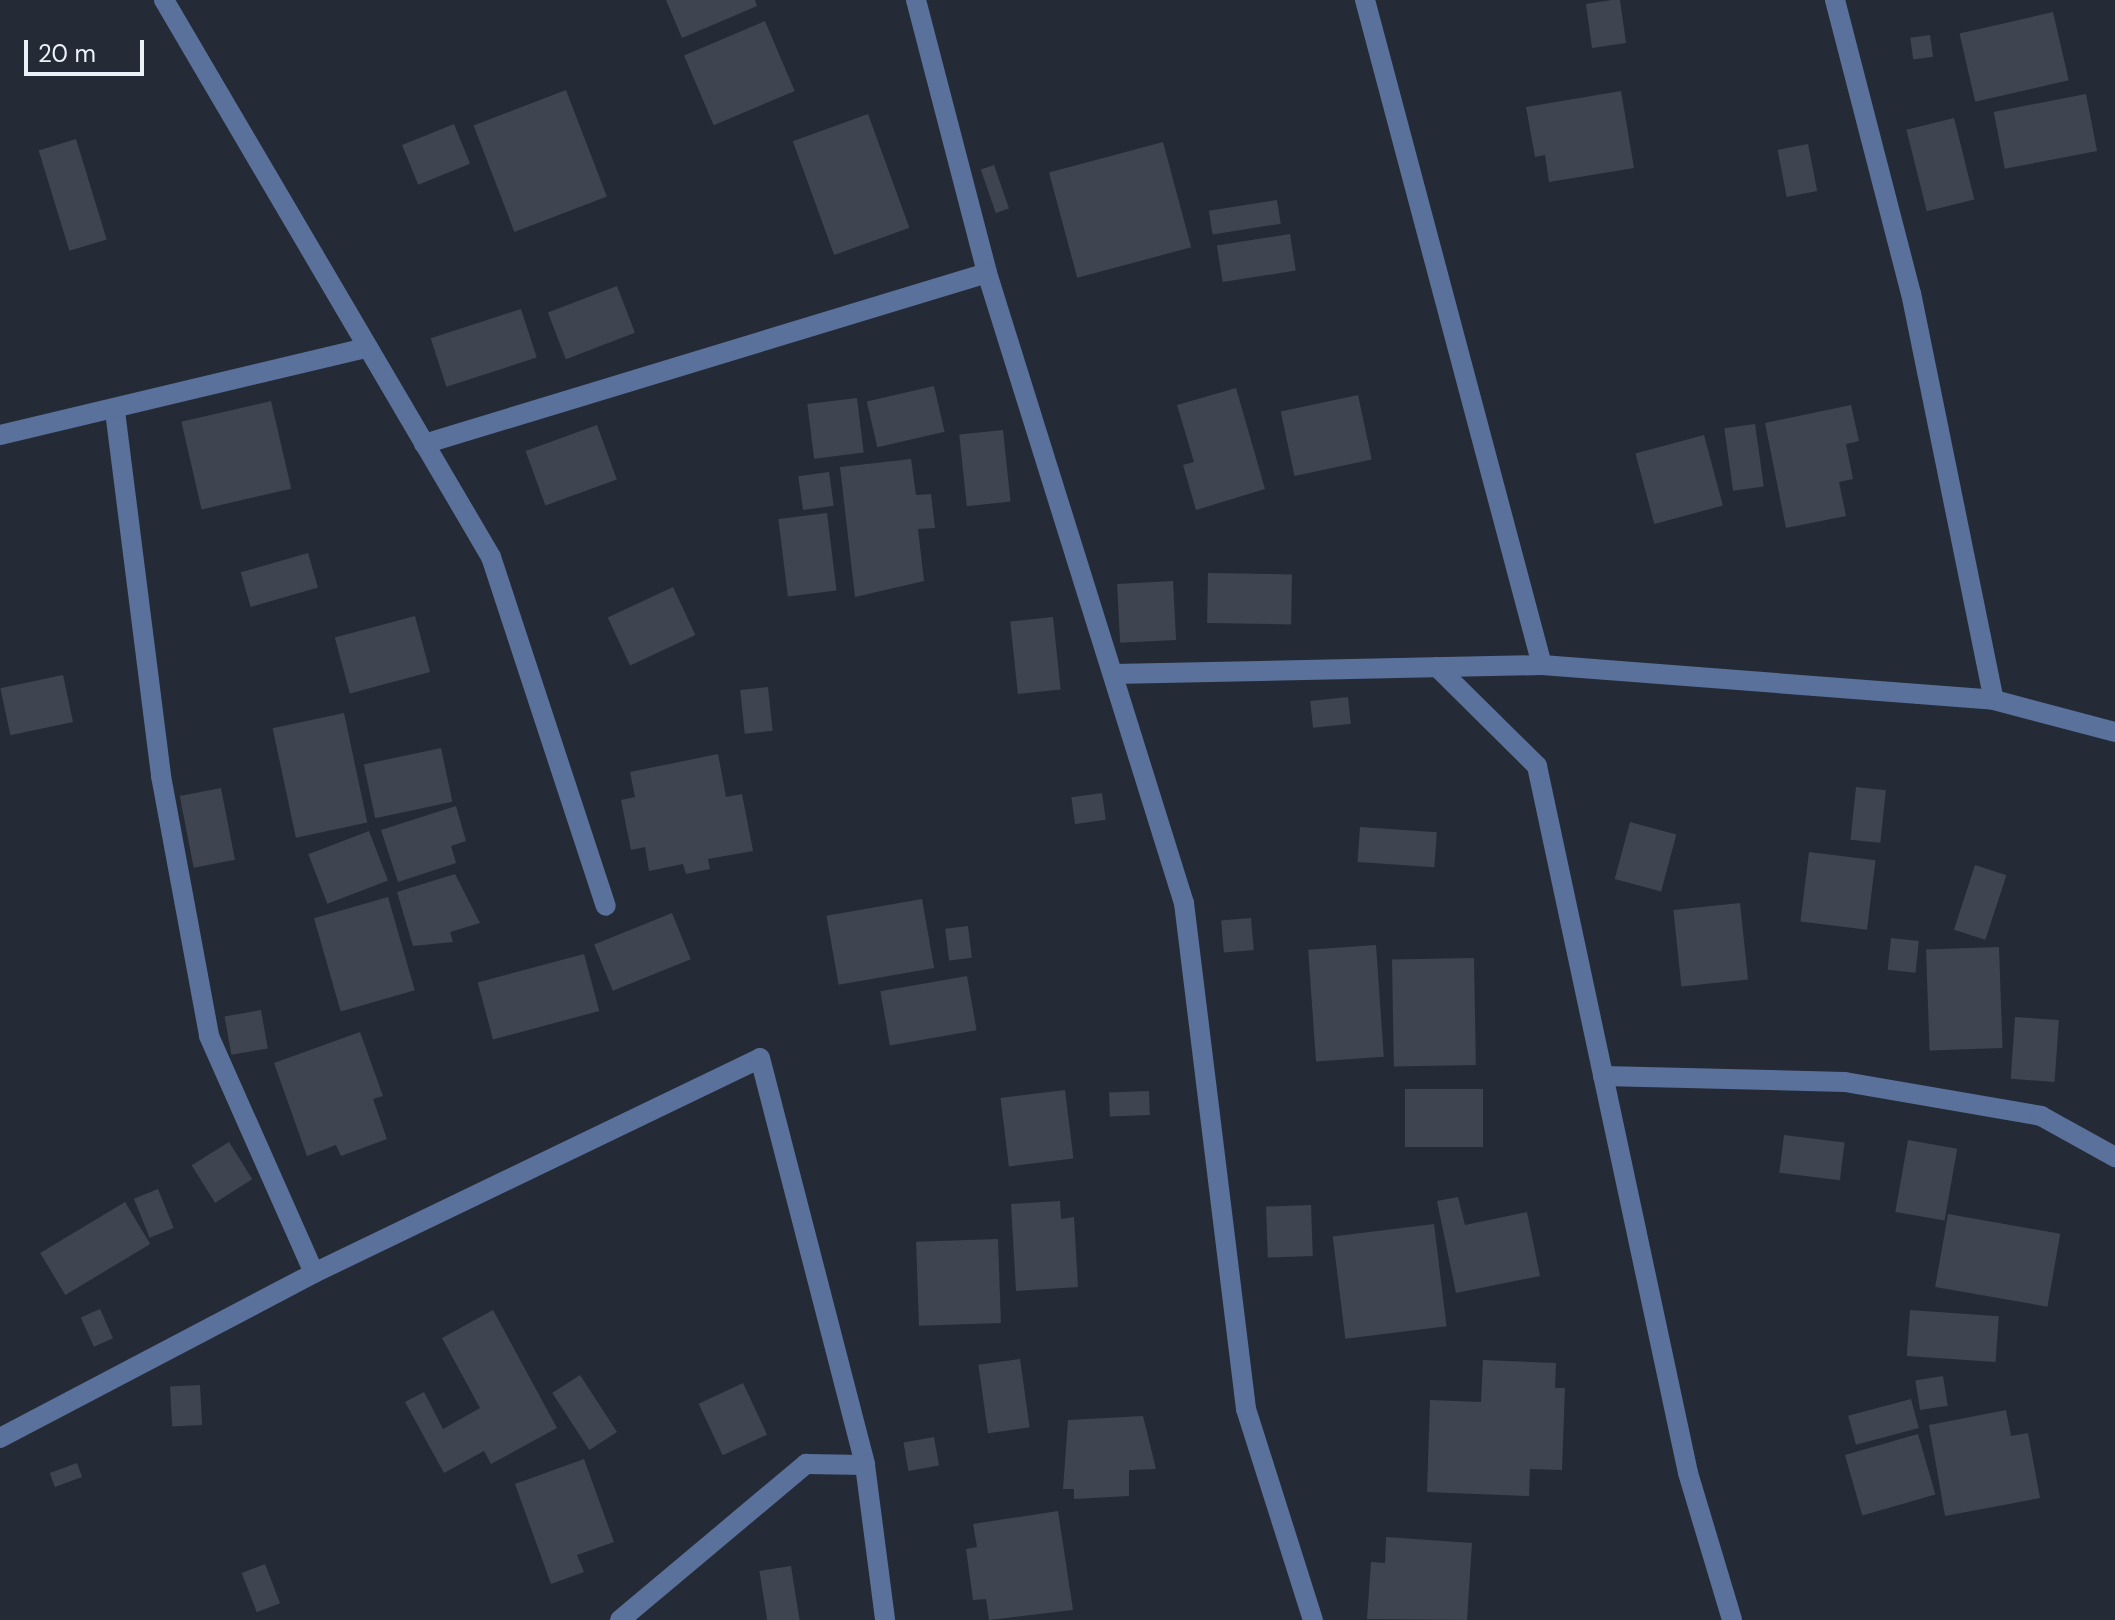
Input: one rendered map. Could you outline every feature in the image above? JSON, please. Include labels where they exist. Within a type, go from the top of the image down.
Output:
[{"type":"street","points":[[164,0],[491,557],[606,906]]},
{"type":"street","points":[[916,0],[987,273],[1184,903],[1246,1409],[1313,1620]]},
{"type":"street","points":[[1365,0],[1542,665]]},
{"type":"street","points":[[1835,0],[1911,293],[1994,700]]},
{"type":"street","points":[[424,444],[987,273]]},
{"type":"street","points":[[0,435],[115,411],[368,347]]},
{"type":"street","points":[[115,411],[161,776],[209,1036],[314,1273]]},
{"type":"street","points":[[1113,674],[1542,665],[1994,700],[2115,732]]},
{"type":"street","points":[[1437,667],[1537,766],[1688,1473],[1732,1620]]},
{"type":"street","points":[[0,1438],[314,1273],[760,1058],[865,1465],[885,1620]]},
{"type":"street","points":[[1603,1076],[1845,1082],[2041,1116],[2115,1157]]},
{"type":"street","points":[[620,1620],[806,1464],[865,1465]]},
{"type":"building","points":[[666,0],[755,0],[757,6],[682,38]]},
{"type":"building","points":[[1620,0],[1626,43],[1592,48],[1586,4]]},
{"type":"building","points":[[2053,12],[2069,80],[1975,102],[1959,34]]},
{"type":"building","points":[[765,21],[795,91],[714,125],[684,55]]},
{"type":"building","points":[[1930,35],[1933,57],[1913,60],[1910,38]]},
{"type":"building","points":[[566,90],[607,196],[514,232],[474,125]]},
{"type":"building","points":[[1621,91],[1634,168],[1549,182],[1545,155],[1535,157],[1526,107]]},
{"type":"building","points":[[2086,94],[2097,151],[2005,169],[1994,112]]},
{"type":"building","points":[[868,114],[909,228],[834,255],[793,141]]},
{"type":"building","points":[[1954,118],[1974,200],[1927,211],[1906,130]]},
{"type":"building","points":[[454,124],[470,164],[418,185],[402,145]]},
{"type":"building","points":[[76,139],[107,239],[69,251],[39,150]]},
{"type":"building","points":[[1163,142],[1191,247],[1077,278],[1049,173]]},
{"type":"building","points":[[1808,144],[1817,191],[1787,197],[1778,150]]},
{"type":"building","points":[[994,165],[1009,208],[996,213],[981,170]]},
{"type":"building","points":[[1277,200],[1281,224],[1213,234],[1209,211]]},
{"type":"building","points":[[1290,234],[1296,271],[1223,282],[1217,246]]},
{"type":"building","points":[[617,286],[635,333],[566,359],[548,313]]},
{"type":"building","points":[[521,309],[537,358],[446,387],[431,338]]},
{"type":"building","points":[[934,386],[945,432],[877,447],[867,402]]},
{"type":"building","points":[[1236,388],[1265,489],[1196,510],[1183,465],[1194,462],[1177,405]]},
{"type":"building","points":[[1358,395],[1372,460],[1294,476],[1281,411]]},
{"type":"building","points":[[857,398],[864,453],[814,459],[807,404]]},
{"type":"building","points":[[271,401],[291,489],[202,509],[181,422]]},
{"type":"building","points":[[1851,405],[1859,441],[1846,444],[1853,479],[1839,482],[1846,516],[1786,528],[1765,423]]},
{"type":"building","points":[[1755,424],[1764,486],[1733,491],[1724,428]]},
{"type":"building","points":[[597,425],[617,480],[545,505],[526,451]]},
{"type":"building","points":[[1003,430],[1011,502],[967,506],[959,435]]},
{"type":"building","points":[[1704,435],[1723,506],[1654,524],[1635,453]]},
{"type":"building","points":[[911,459],[916,495],[931,494],[935,528],[918,529],[924,581],[855,597],[840,467]]},
{"type":"building","points":[[829,472],[834,506],[803,510],[798,476]]},
{"type":"building","points":[[827,513],[837,590],[788,596],[778,519]]},
{"type":"building","points":[[308,553],[318,588],[251,607],[241,572]]},
{"type":"building","points":[[1208,573],[1292,574],[1291,624],[1207,623]]},
{"type":"building","points":[[1173,581],[1176,640],[1120,643],[1117,584]]},
{"type":"building","points":[[673,587],[695,635],[630,665],[608,617]]},
{"type":"building","points":[[415,616],[430,672],[350,694],[335,637]]},
{"type":"building","points":[[1053,617],[1061,690],[1018,694],[1010,621]]},
{"type":"building","points":[[63,675],[73,722],[10,735],[0,688]]},
{"type":"building","points":[[768,687],[773,731],[745,734],[740,690]]},
{"type":"building","points":[[1348,697],[1351,724],[1313,728],[1310,701]]},
{"type":"building","points":[[344,713],[367,823],[296,838],[273,728]]},
{"type":"building","points":[[441,748],[452,802],[375,818],[364,764]]},
{"type":"building","points":[[718,754],[726,797],[742,794],[753,851],[708,859],[710,869],[686,874],[683,864],[649,871],[645,847],[631,850],[621,800],[635,797],[630,772]]},
{"type":"building","points":[[1856,787],[1886,790],[1880,843],[1850,840]]},
{"type":"building","points":[[221,788],[235,860],[194,868],[180,796]]},
{"type":"building","points":[[1102,793],[1106,820],[1075,824],[1071,797]]},
{"type":"building","points":[[456,806],[466,841],[451,846],[456,863],[398,882],[381,830]]},
{"type":"building","points":[[1630,822],[1676,834],[1661,891],[1615,879]]},
{"type":"building","points":[[1360,827],[1437,832],[1434,867],[1358,862]]},
{"type":"building","points":[[369,831],[388,880],[327,904],[308,854]]},
{"type":"building","points":[[1809,852],[1876,860],[1867,930],[1800,921]]},
{"type":"building","points":[[1975,865],[2006,875],[1985,940],[1954,930]]},
{"type":"building","points":[[455,874],[480,923],[450,932],[453,942],[413,946],[397,892]]},
{"type":"building","points":[[388,897],[415,990],[341,1011],[314,918]]},
{"type":"building","points":[[922,899],[934,968],[839,985],[826,916]]},
{"type":"building","points":[[1740,903],[1748,980],[1681,987],[1673,910]]},
{"type":"building","points":[[672,913],[691,959],[613,991],[594,944]]},
{"type":"building","points":[[1251,918],[1254,950],[1224,952],[1221,921]]},
{"type":"building","points":[[968,926],[972,958],[949,961],[945,929]]},
{"type":"building","points":[[1891,938],[1919,941],[1916,973],[1888,970]]},
{"type":"building","points":[[1376,945],[1384,1057],[1316,1061],[1308,950]]},
{"type":"building","points":[[1999,947],[2003,1048],[1930,1050],[1926,950]]},
{"type":"building","points":[[584,954],[599,1011],[493,1039],[478,982]]},
{"type":"building","points":[[1474,958],[1476,1065],[1394,1066],[1392,959]]},
{"type":"building","points":[[967,976],[977,1030],[890,1045],[880,991]]},
{"type":"building","points":[[261,1010],[268,1048],[231,1055],[225,1016]]},
{"type":"building","points":[[2015,1017],[2059,1020],[2055,1082],[2011,1079]]},
{"type":"building","points":[[360,1032],[383,1096],[373,1099],[387,1139],[341,1156],[336,1145],[307,1156],[274,1063]]},
{"type":"building","points":[[1405,1089],[1483,1089],[1483,1147],[1405,1147]]},
{"type":"building","points":[[1065,1090],[1073,1158],[1009,1166],[1000,1098]]},
{"type":"building","points":[[1149,1091],[1150,1115],[1110,1116],[1109,1092]]},
{"type":"building","points":[[1784,1135],[1845,1142],[1840,1180],[1779,1173]]},
{"type":"building","points":[[1908,1140],[1957,1149],[1945,1221],[1895,1212]]},
{"type":"building","points":[[229,1142],[252,1179],[215,1203],[192,1165]]},
{"type":"building","points":[[158,1189],[174,1228],[150,1238],[134,1199]]},
{"type":"building","points":[[1458,1197],[1465,1225],[1527,1212],[1540,1276],[1456,1293],[1437,1201]]},
{"type":"building","points":[[1060,1201],[1061,1219],[1074,1217],[1078,1287],[1016,1291],[1011,1204]]},
{"type":"building","points":[[125,1202],[150,1244],[65,1295],[40,1253]]},
{"type":"building","points":[[1311,1205],[1313,1256],[1268,1258],[1266,1207]]},
{"type":"building","points":[[1948,1214],[2060,1234],[2047,1307],[1935,1287]]},
{"type":"building","points":[[1434,1224],[1447,1326],[1345,1339],[1333,1236]]},
{"type":"building","points":[[998,1239],[1001,1323],[919,1326],[916,1242]]},
{"type":"building","points":[[100,1309],[113,1338],[94,1347],[81,1318]]},
{"type":"building","points":[[493,1310],[557,1428],[491,1464],[484,1451],[444,1473],[405,1402],[424,1392],[443,1429],[480,1408],[442,1338]]},
{"type":"building","points":[[1910,1310],[1999,1316],[1996,1362],[1907,1356]]},
{"type":"building","points":[[1020,1359],[1030,1427],[988,1433],[978,1365]]},
{"type":"building","points":[[1483,1360],[1556,1363],[1555,1388],[1565,1388],[1562,1470],[1530,1469],[1529,1496],[1427,1492],[1430,1400],[1481,1402]]},
{"type":"building","points":[[580,1375],[617,1432],[589,1450],[552,1393]]},
{"type":"building","points":[[1943,1376],[1948,1406],[1920,1410],[1915,1380]]},
{"type":"building","points":[[743,1383],[767,1435],[723,1455],[699,1404]]},
{"type":"building","points":[[200,1385],[202,1425],[172,1427],[170,1387]]},
{"type":"building","points":[[1911,1399],[1919,1428],[1856,1445],[1848,1416]]},
{"type":"building","points":[[2006,1410],[2011,1436],[2028,1433],[2040,1498],[1945,1516],[1929,1425]]},
{"type":"building","points":[[1143,1416],[1156,1469],[1129,1470],[1129,1496],[1074,1499],[1074,1489],[1063,1489],[1068,1420]]},
{"type":"building","points":[[1918,1434],[1935,1495],[1862,1516],[1845,1455]]},
{"type":"building","points":[[934,1437],[939,1466],[909,1471],[903,1442]]},
{"type":"building","points":[[584,1459],[614,1542],[577,1555],[584,1572],[551,1584],[515,1484]]},
{"type":"building","points":[[77,1463],[82,1477],[55,1487],[50,1473]]},
{"type":"building","points":[[1058,1511],[1073,1610],[989,1620],[986,1599],[973,1600],[966,1549],[977,1547],[973,1524]]},
{"type":"building","points":[[1386,1537],[1472,1543],[1467,1620],[1367,1619],[1371,1562],[1385,1563]]},
{"type":"building","points":[[265,1564],[280,1603],[257,1612],[242,1573]]},
{"type":"building","points":[[791,1566],[800,1620],[767,1620],[759,1571]]}]
